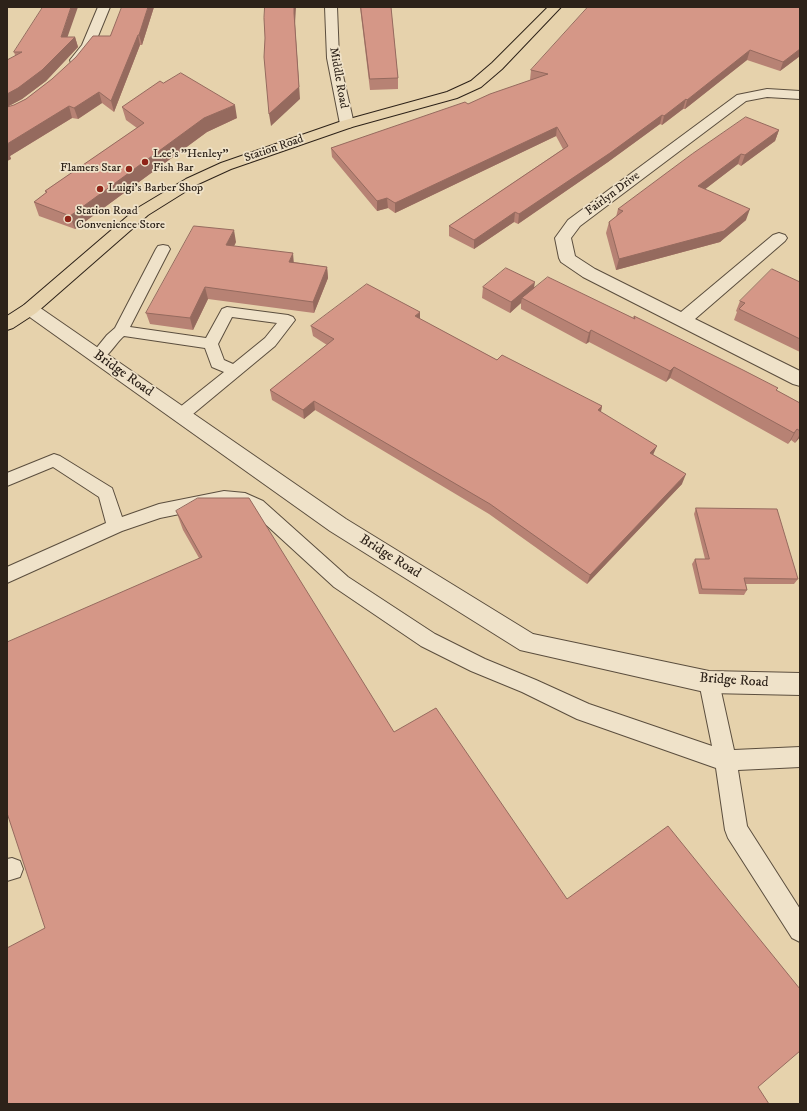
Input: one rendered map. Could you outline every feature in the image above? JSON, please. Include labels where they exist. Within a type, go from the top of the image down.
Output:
[{"type":"main road","name":"Station Road","points":[[7,324],[30,308],[142,212],[191,182],[226,166],[347,124],[452,95],[476,84],[497,66],[555,7]]},
{"type":"street","points":[[66,70],[88,46],[104,7]]},
{"type":"street","name":"Middle Road","points":[[331,7],[333,58],[347,124]]},
{"type":"street","name":"Fairlyn Drive","points":[[800,95],[767,93],[742,98],[574,223],[563,238],[567,258],[589,273],[800,379]]},
{"type":"street","points":[[683,320],[779,238]]},
{"type":"street","name":"Bridge Road","points":[[30,308],[338,525],[528,643],[709,682],[800,684]]},
{"type":"lane","points":[[97,356],[112,338],[121,331],[163,249]]},
{"type":"lane","points":[[181,414],[236,371],[270,342],[288,320],[227,312],[211,344],[217,363],[236,371]]},
{"type":"lane","points":[[121,331],[211,344]]},
{"type":"lane","points":[[7,480],[54,460],[106,493],[116,526]]},
{"type":"lane","points":[[7,575],[116,526],[167,510],[224,498],[245,500],[262,511],[341,582],[428,640],[478,665],[529,686],[584,712],[726,761],[800,757]]},
{"type":"lane","points":[[709,682],[726,761],[736,830],[800,930]]},
{"type":"building","points":[[43,7],[71,7],[61,37],[75,37],[42,70],[18,88],[7,94],[7,60],[22,52],[14,52]]},
{"type":"building","points":[[122,7],[148,7],[139,35],[111,101],[99,92],[74,108],[69,106],[7,144],[7,107],[26,99],[52,79],[76,57],[93,36],[110,36]]},
{"type":"building","points":[[265,7],[294,7],[299,87],[269,114],[264,57]]},
{"type":"building","points":[[361,7],[391,7],[398,78],[370,79]]},
{"type":"building","points":[[588,7],[800,7],[800,49],[783,62],[750,50],[687,100],[686,99],[664,116],[662,115],[610,153],[519,214],[515,212],[474,240],[449,226],[568,146],[557,127],[395,203],[387,198],[377,201],[331,148],[465,102],[468,104],[490,94],[548,74],[531,70]]},
{"type":"building","points":[[181,73],[235,105],[204,118],[70,216],[34,202],[47,192],[45,191],[144,123],[122,107],[160,81],[163,83]]},
{"type":"building","points":[[746,117],[779,130],[745,155],[741,154],[698,186],[750,209],[724,231],[619,259],[609,222],[623,211],[618,209],[692,154]]},
{"type":"building","points":[[194,226],[234,230],[226,245],[293,253],[289,262],[327,267],[313,302],[205,287],[190,318],[146,313]]},
{"type":"building","points":[[506,268],[535,282],[511,302],[483,287]]},
{"type":"building","points":[[772,269],[800,282],[800,339],[739,309],[745,303],[740,301]]},
{"type":"building","points":[[548,277],[635,319],[634,316],[778,388],[776,390],[800,403],[800,431],[797,429],[794,433],[674,367],[670,371],[591,330],[589,333],[522,298]]},
{"type":"building","points":[[367,284],[420,312],[415,316],[497,360],[502,355],[602,406],[598,410],[657,446],[650,453],[686,474],[590,575],[490,504],[314,401],[303,410],[270,390],[334,339],[311,326]]},
{"type":"building","points":[[198,498],[249,498],[394,732],[436,708],[567,899],[668,826],[800,989],[800,1051],[758,1087],[769,1104],[7,1104],[7,948],[45,928],[7,813],[7,642],[202,557],[176,511]]},
{"type":"building","points":[[696,508],[777,509],[798,579],[744,578],[747,590],[702,589],[695,559],[709,559]]},
{"type":"place","name":"Lee's \"Henley\" Fish Bar","points":[[145,162]]},
{"type":"place","name":"Flamers Star","points":[[129,169]]},
{"type":"place","name":"Luigi's Barber Shop","points":[[100,189]]},
{"type":"place","name":"Station Road Convenience Store","points":[[68,219]]}]
